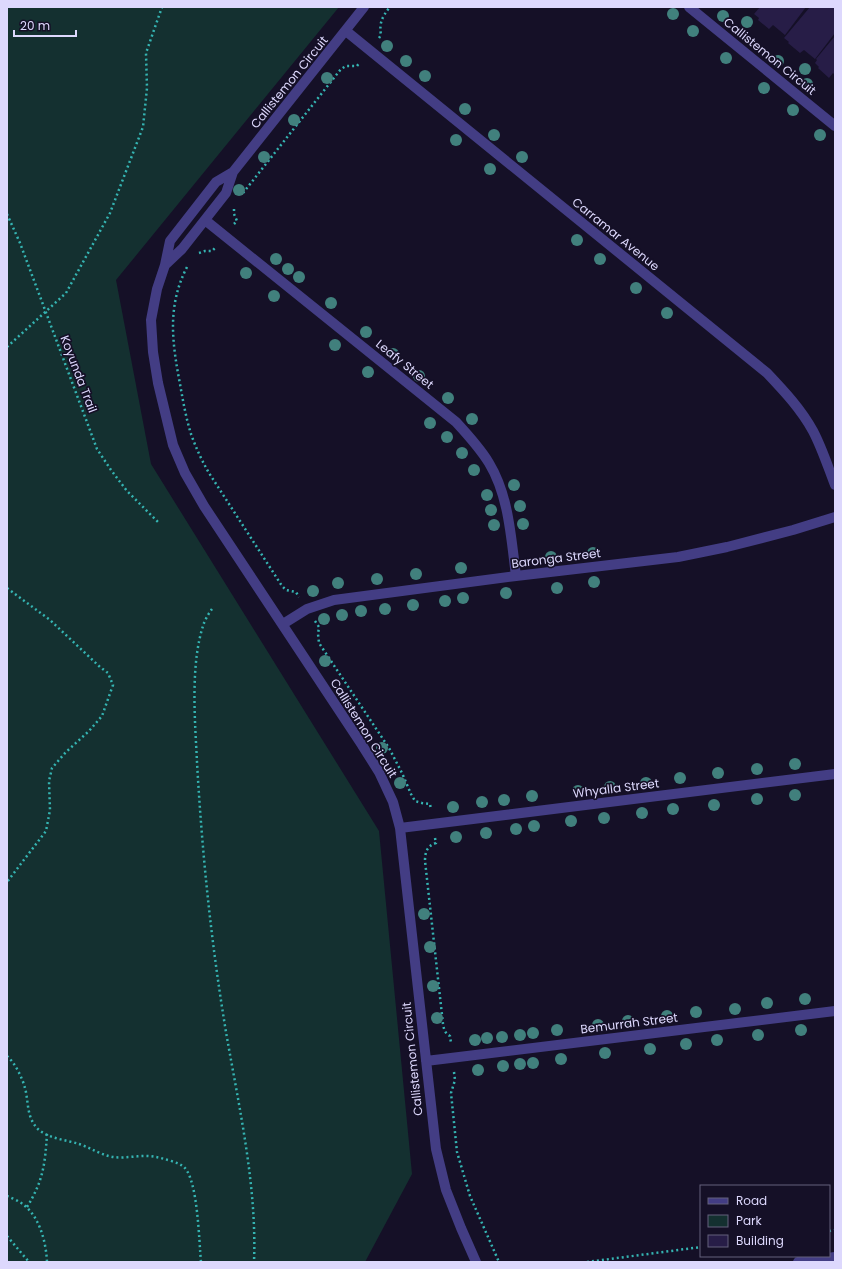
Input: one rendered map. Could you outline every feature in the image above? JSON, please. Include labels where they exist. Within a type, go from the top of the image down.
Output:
[{"type":"street","name":"Callistemon Circuit","points":[[165,265],[182,249],[226,193],[233,172],[364,7]]},
{"type":"street","name":"Callistemon Circuit","points":[[688,7],[835,126]]},
{"type":"street","name":"Carramar Avenue","points":[[346,31],[767,373],[798,408],[812,431],[825,456],[835,485]]},
{"type":"street","name":"Callistemon Circuit","points":[[233,172],[216,182],[170,241],[165,265],[157,289],[151,320],[153,352],[158,383],[173,445],[185,473],[204,506],[379,772],[393,802],[400,828],[436,1149],[446,1190],[476,1262]]},
{"type":"street","name":"Leafy Street","points":[[205,220],[456,422],[471,439],[489,463],[498,482],[506,509],[512,538],[516,576]]},
{"type":"street","name":"Baronga Street","points":[[283,624],[307,609],[334,600],[700,553],[793,530],[835,517]]},
{"type":"street","name":"Whyalla Street","points":[[400,828],[835,774]]},
{"type":"street","name":"Bemurrah Street","points":[[426,1061],[835,1011]]},
{"type":"street","points":[[798,1262],[835,1257]]},
{"type":"path","points":[[7,347],[66,293],[110,213],[143,127],[147,88],[146,53],[162,7]]},
{"type":"path","points":[[378,41],[381,35],[380,22],[383,15],[390,7]]},
{"type":"path","points":[[241,195],[341,69],[346,66],[356,66],[361,61]]},
{"type":"path","points":[[233,226],[237,221],[234,214],[234,208]]},
{"type":"path","name":"Koyunda Trail","points":[[7,214],[20,243],[97,449],[127,491],[160,524]]},
{"type":"path","points":[[198,253],[212,251],[217,246]]},
{"type":"path","points":[[189,264],[180,282],[176,298],[172,329],[176,367],[186,418],[200,456],[209,473],[282,586],[286,590],[296,592],[300,598]]},
{"type":"path","points":[[7,588],[50,620],[108,673],[113,685],[102,716],[52,768],[48,781],[50,810],[46,831],[7,882]]},
{"type":"path","points":[[212,609],[204,622],[198,646],[196,670],[194,711],[200,822],[205,880],[213,941],[253,1200],[255,1243],[254,1262]]},
{"type":"path","points":[[316,622],[319,627],[319,643],[389,748],[415,801],[430,804],[431,811]]},
{"type":"path","points":[[435,836],[436,843],[431,845],[428,849],[425,854],[425,861],[443,1024],[446,1034],[450,1036],[451,1043]]},
{"type":"path","points":[[7,1056],[18,1071],[25,1088],[27,1106],[31,1118],[40,1130],[50,1136],[78,1143],[101,1154],[115,1157],[154,1156],[184,1167],[191,1179],[195,1193],[201,1262]]},
{"type":"path","points":[[454,1072],[455,1080],[451,1093],[457,1152],[470,1196],[499,1262]]},
{"type":"path","points":[[27,1208],[36,1192],[42,1176],[46,1153],[47,1134]]},
{"type":"path","points":[[7,1196],[23,1204],[38,1222],[44,1242],[47,1262]]},
{"type":"path","points":[[7,1236],[29,1262]]},
{"type":"path","points":[[586,1262],[700,1247]]},
{"type":"green space","points":[[7,7],[339,7],[116,280],[151,464],[379,831],[412,1174],[365,1262],[7,1262]]},
{"type":"building","points":[[760,7],[806,7],[785,35],[773,25],[769,29],[758,20],[759,18],[754,14]]},
{"type":"building","points":[[810,7],[835,7],[835,33],[815,59],[804,50],[800,53],[784,38]]},
{"type":"building","points":[[835,36],[835,75],[833,73],[829,78],[818,68],[819,67],[815,63],[817,60],[816,59]]}]
